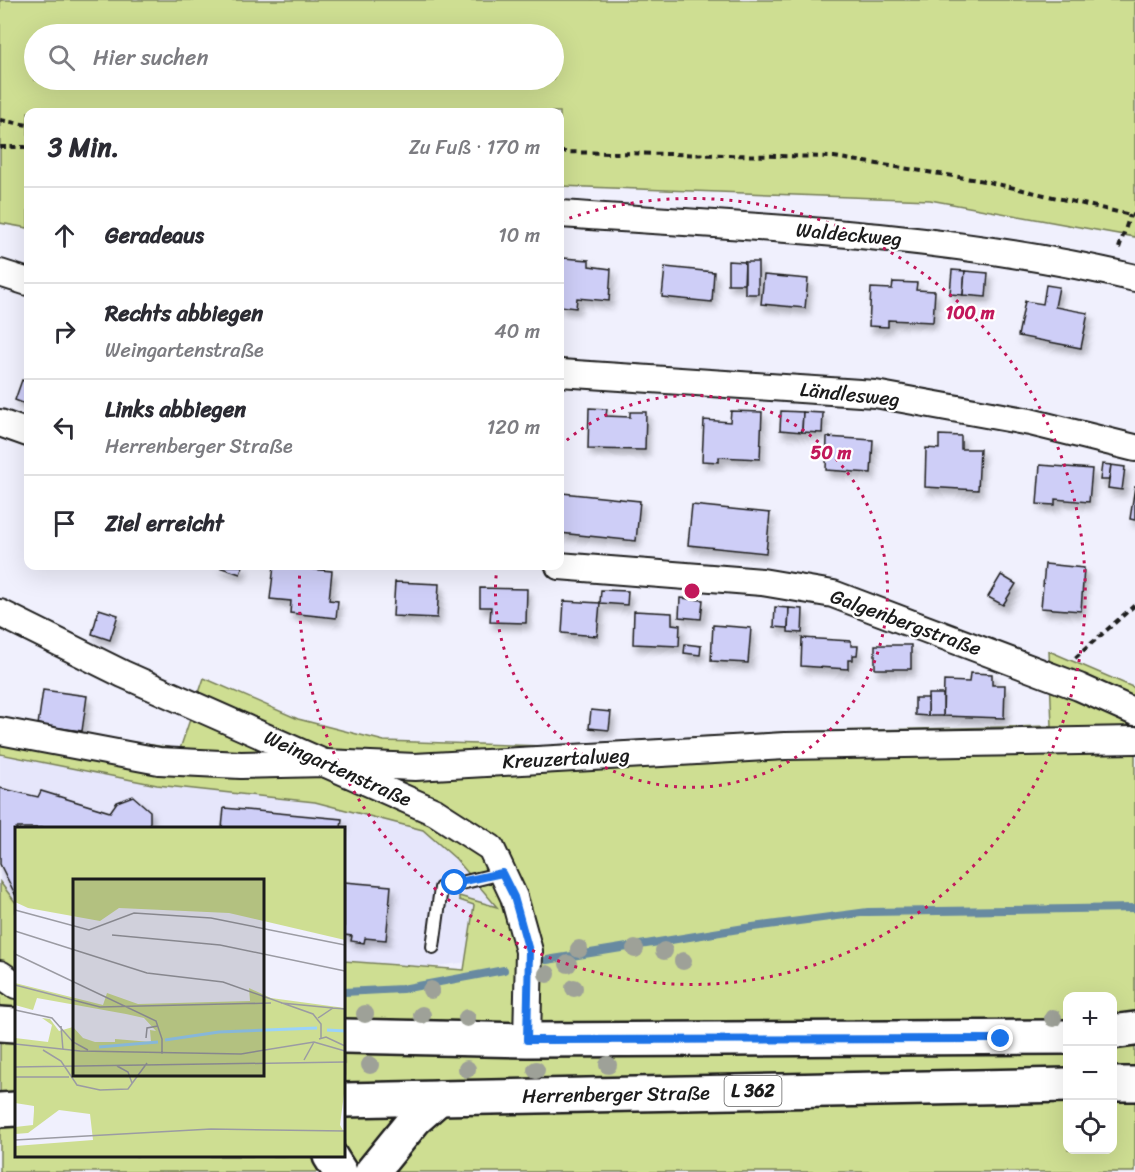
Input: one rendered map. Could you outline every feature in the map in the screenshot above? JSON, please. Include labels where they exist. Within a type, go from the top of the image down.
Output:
[{"type":"main road","points":[[0,1024],[15,1025]]},
{"type":"main road","points":[[1117,1031],[1135,1029]]},
{"type":"main road","points":[[345,1036],[527,1040],[1063,1037]]},
{"type":"main road","points":[[1117,1084],[1135,1084]]},
{"type":"main road","name":"Herrenberger Straße","points":[[345,1100],[1063,1085]]},
{"type":"main road","points":[[372,1172],[415,1119],[439,1098]]},
{"type":"main road","points":[[331,1157],[340,1172]]},
{"type":"street","name":"Waldeckweg","points":[[564,214],[832,231],[962,246],[1123,275]]},
{"type":"street","points":[[0,273],[24,281]]},
{"type":"street","name":"Ländlesweg","points":[[564,373],[875,394],[1030,422],[1135,448]]},
{"type":"street","points":[[0,423],[24,431]]},
{"type":"street","name":"Galgenbergstraße","points":[[564,566],[762,582],[833,594],[1079,687],[1135,712]]},
{"type":"street","name":"Weingartenstraße","points":[[0,614],[123,674],[435,812],[490,848],[514,897],[529,951],[527,1040]]},
{"type":"street","name":"Kreuzertalweg","points":[[0,731],[159,761],[241,765],[326,763],[415,766],[785,746],[1135,740]]},
{"type":"street","points":[[0,974],[15,984]]},
{"type":"lane","points":[[434,947],[441,888],[502,873]]},
{"type":"path","points":[[0,120],[24,124]]},
{"type":"path","points":[[0,147],[24,147]]},
{"type":"path","points":[[564,152],[834,157],[984,181],[1132,216],[1123,275]]},
{"type":"path","points":[[1079,687],[1074,659],[1135,605]]},
{"type":"shaded area","points":[[0,754],[157,785],[315,802],[423,830],[455,859],[498,908],[484,960],[345,978],[345,827],[15,827],[15,950],[0,936]]},
{"type":"green space","points":[[0,0],[1135,0],[1135,237],[930,200],[564,186],[564,108],[24,108],[24,227],[0,223]]},
{"type":"green space","points":[[1049,651],[1135,688],[1135,1172],[0,1172],[0,882],[15,902],[15,1157],[345,1157],[345,961],[464,970],[474,905],[459,900],[459,896],[497,907],[456,859],[423,830],[315,802],[157,785],[0,754],[0,723],[180,749],[204,678],[298,719],[384,741],[544,746],[784,732],[1052,726]]},
{"type":"building","points":[[564,258],[589,260],[589,266],[611,269],[609,301],[577,298],[576,308],[564,306]]},
{"type":"building","points":[[728,261],[745,262],[744,284],[728,284]]},
{"type":"building","points":[[745,262],[758,262],[758,294],[745,294]]},
{"type":"building","points":[[665,267],[714,272],[712,302],[662,297]]},
{"type":"building","points":[[952,270],[965,271],[963,295],[950,294]]},
{"type":"building","points":[[965,271],[988,273],[986,297],[963,295]]},
{"type":"building","points":[[764,275],[808,279],[805,308],[761,304]]},
{"type":"building","points":[[893,282],[917,283],[916,290],[935,291],[933,322],[888,320],[888,327],[869,326],[871,288],[892,289]]},
{"type":"building","points":[[1046,285],[1059,287],[1055,307],[1088,313],[1081,348],[1018,336],[1025,301],[1043,304]]},
{"type":"building","points":[[22,380],[24,381],[24,403],[15,400]]},
{"type":"building","points":[[589,408],[607,409],[606,416],[630,417],[630,412],[646,412],[645,450],[588,449]]},
{"type":"building","points":[[731,411],[762,412],[760,459],[719,457],[719,462],[702,461],[704,420],[730,422]]},
{"type":"building","points":[[781,411],[803,412],[802,432],[780,430]]},
{"type":"building","points":[[803,412],[823,413],[822,433],[802,432]]},
{"type":"building","points":[[939,435],[961,436],[961,449],[980,449],[978,490],[925,487],[926,448],[939,449]]},
{"type":"building","points":[[827,437],[873,440],[871,473],[826,470]]},
{"type":"building","points":[[1102,464],[1111,465],[1109,480],[1100,480]]},
{"type":"building","points":[[1040,465],[1092,469],[1089,502],[1055,499],[1055,505],[1037,504]]},
{"type":"building","points":[[1111,465],[1125,467],[1122,490],[1108,488]]},
{"type":"building","points":[[1135,486],[1135,520],[1130,519]]},
{"type":"building","points":[[564,493],[640,501],[636,541],[564,533]]},
{"type":"building","points":[[692,505],[770,513],[766,553],[688,545]]},
{"type":"building","points":[[1045,564],[1084,568],[1081,611],[1041,608]]},
{"type":"building","points":[[228,570],[242,570],[240,574]]},
{"type":"building","points":[[274,570],[332,571],[329,600],[338,601],[336,618],[290,613],[291,601],[270,599]]},
{"type":"building","points":[[1001,575],[1016,584],[1003,605],[988,597]]},
{"type":"building","points":[[395,582],[439,584],[437,618],[393,616]]},
{"type":"building","points":[[480,588],[527,589],[526,623],[490,622],[491,607],[480,607]]},
{"type":"building","points":[[601,590],[628,591],[627,605],[600,603]]},
{"type":"building","points":[[680,598],[703,600],[701,619],[679,617]]},
{"type":"building","points":[[564,601],[600,603],[597,636],[562,633]]},
{"type":"building","points":[[775,607],[789,608],[788,628],[774,627]]},
{"type":"building","points":[[789,608],[803,609],[802,633],[788,632]]},
{"type":"building","points":[[99,609],[118,615],[110,640],[92,634]]},
{"type":"building","points":[[634,611],[672,613],[672,624],[680,625],[679,646],[633,644]]},
{"type":"building","points":[[713,625],[751,628],[748,663],[711,661]]},
{"type":"building","points":[[802,638],[851,641],[851,646],[858,646],[857,655],[853,655],[853,660],[848,660],[848,669],[801,666]]},
{"type":"building","points":[[685,644],[701,646],[700,655],[684,653]]},
{"type":"building","points":[[875,645],[911,645],[911,669],[875,669]]},
{"type":"building","points":[[970,673],[992,674],[992,685],[1005,685],[1004,718],[943,716],[944,681],[969,682]]},
{"type":"building","points":[[43,690],[87,696],[82,731],[38,725]]},
{"type":"building","points":[[928,694],[943,694],[943,716],[928,716]]},
{"type":"building","points":[[915,698],[928,698],[928,716],[915,715]]},
{"type":"building","points":[[591,710],[611,712],[609,730],[589,728]]},
{"type":"building","points":[[0,788],[38,797],[41,791],[110,812],[117,802],[133,796],[150,811],[148,827],[15,827],[15,894],[0,864]]},
{"type":"building","points":[[224,808],[342,819],[341,827],[222,827]]},
{"type":"building","points":[[345,882],[391,886],[386,940],[365,938],[364,943],[351,941],[352,936],[345,935]]},
{"type":"waterway","points":[[547,960],[745,928],[868,912],[1135,908]]},
{"type":"waterway","points":[[345,992],[402,989],[504,970]]},
{"type":"route","points":[[455,883],[502,873],[514,897],[529,951],[527,1040],[1001,1039]]}]
